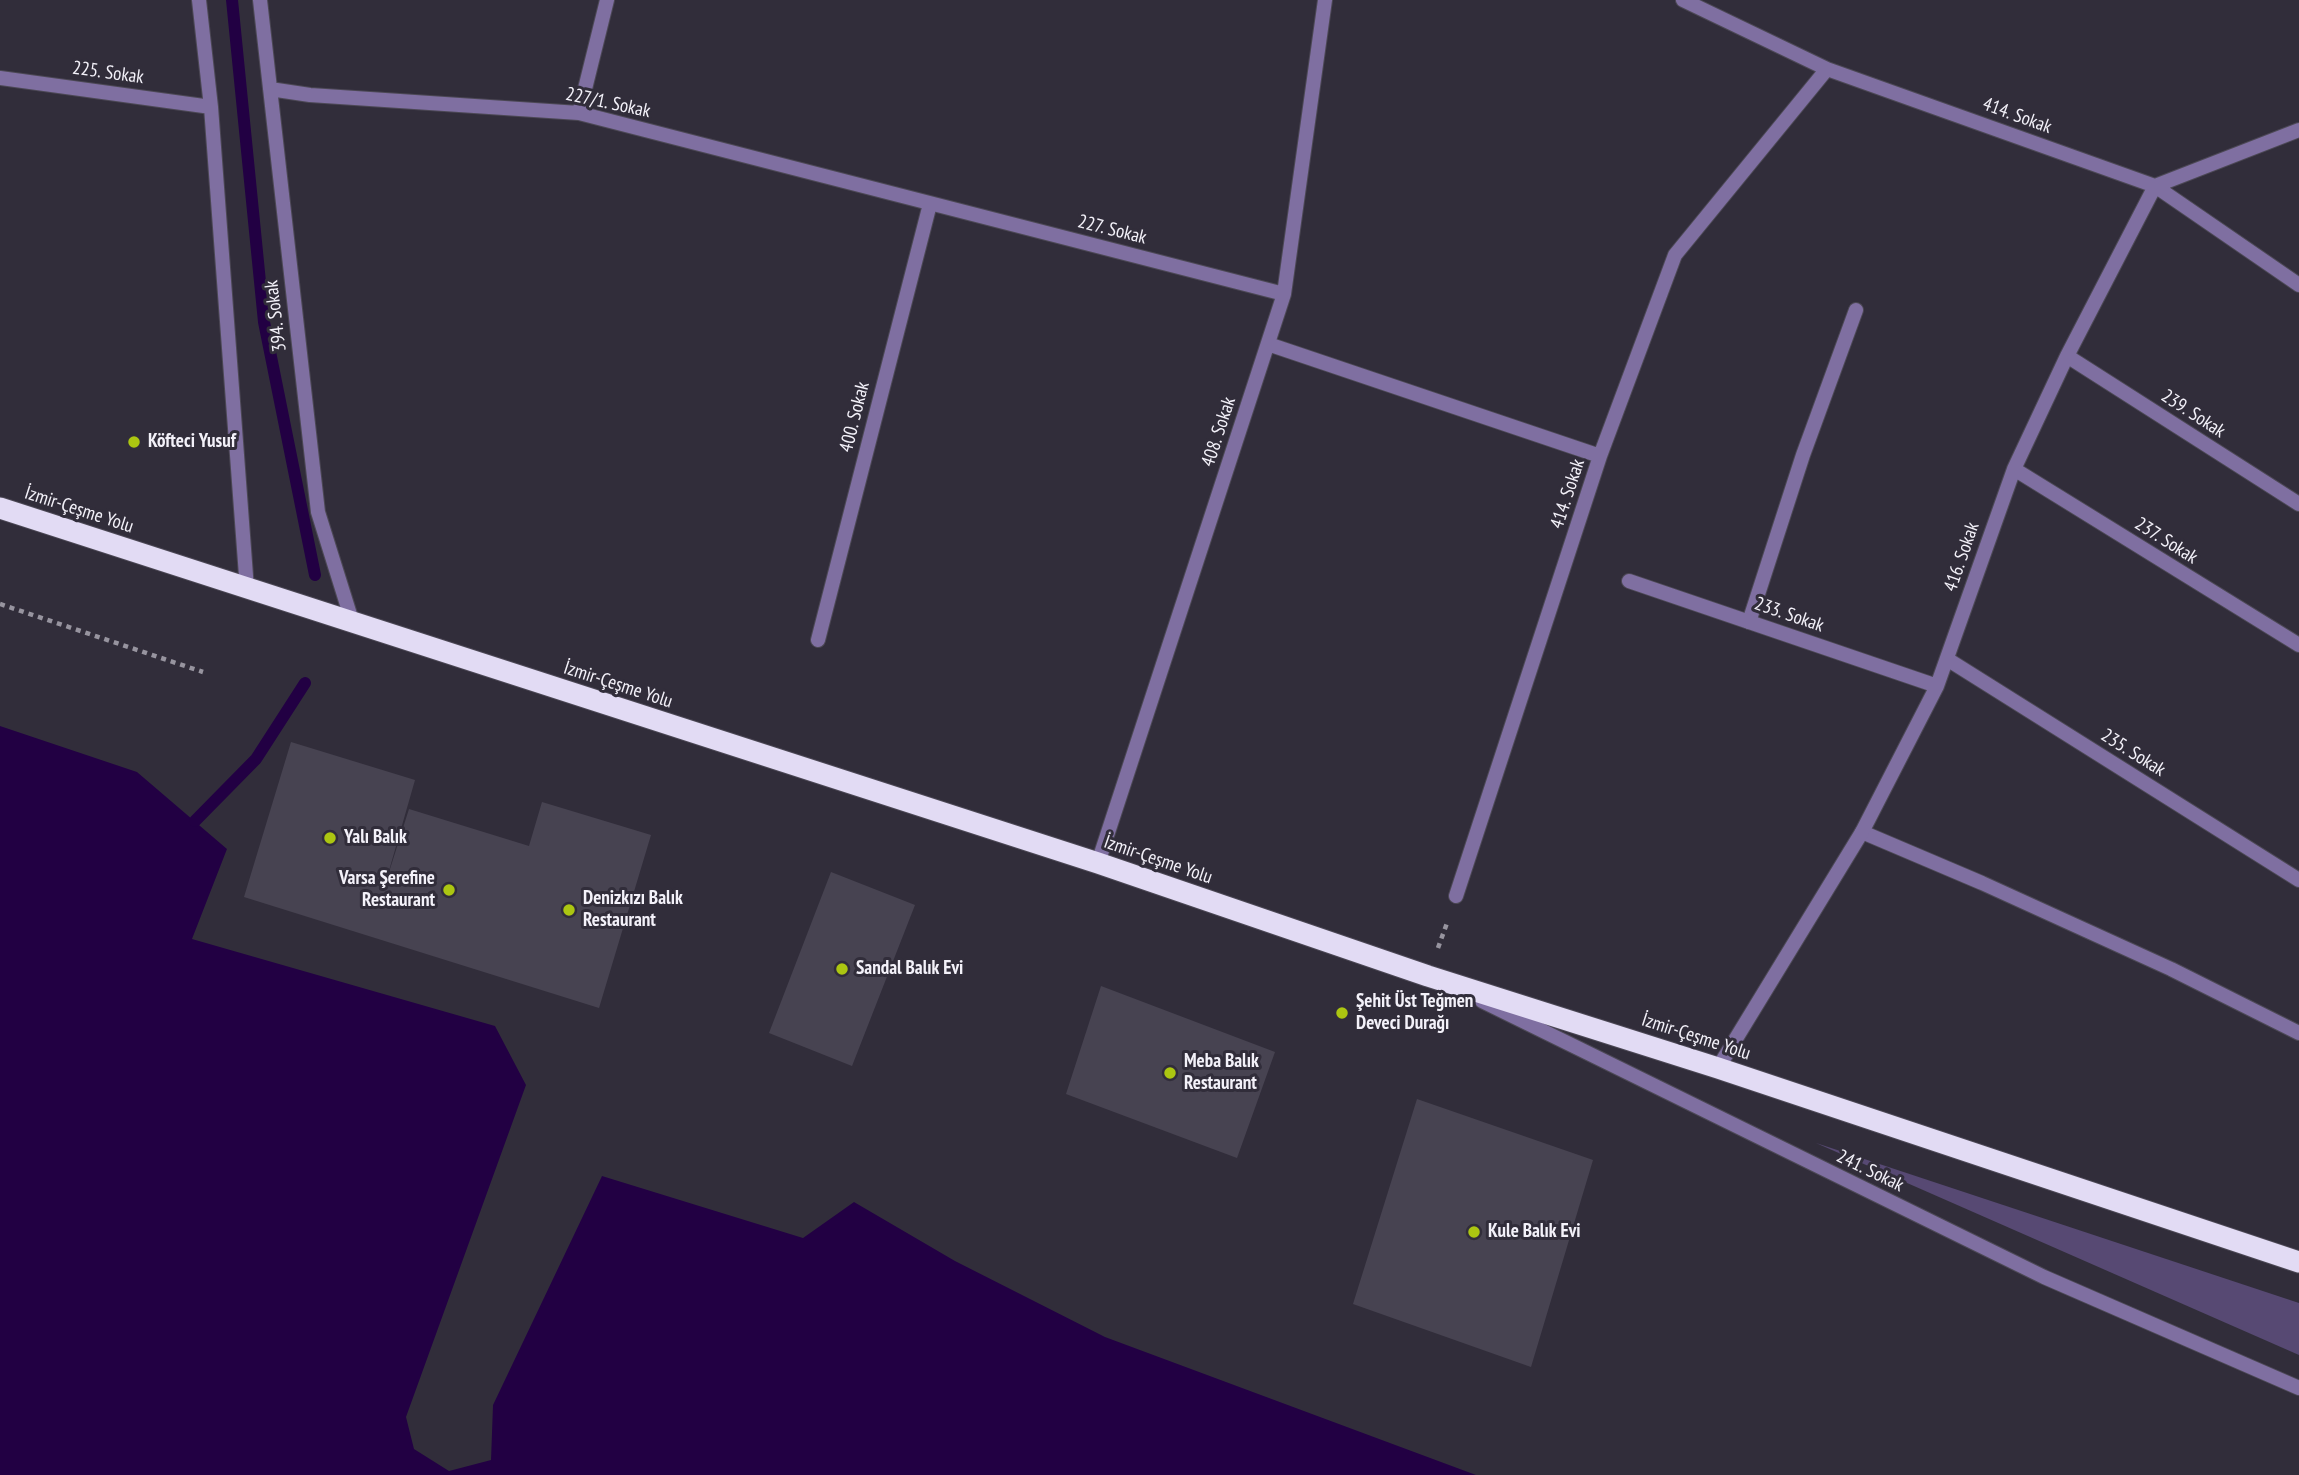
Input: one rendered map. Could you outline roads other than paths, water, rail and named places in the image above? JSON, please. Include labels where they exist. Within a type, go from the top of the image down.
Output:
[{"type":"highway","name":"İzmir-Çeşme Yolu","points":[[0,508],[1098,863],[1429,976],[1718,1068],[2299,1262]]},
{"type":"street","points":[[199,0],[211,107],[247,589]]},
{"type":"street","name":"394. Sokak","points":[[260,0],[318,512],[353,624]]},
{"type":"street","points":[[579,113],[607,0]]},
{"type":"street","name":"408. Sokak","points":[[1098,863],[1284,294],[1325,0]]},
{"type":"street","name":"414. Sokak","points":[[1683,0],[1827,69],[2155,186],[2299,285]]},
{"type":"street","name":"414. Sokak","points":[[1456,896],[1600,456],[1675,255],[1827,69]]},
{"type":"street","name":"225. Sokak","points":[[0,78],[211,107]]},
{"type":"street","name":"227/1. Sokak","points":[[270,89],[310,95],[579,113],[930,204]]},
{"type":"street","points":[[2155,186],[2299,130]]},
{"type":"street","name":"416. Sokak","points":[[1718,1068],[1862,832],[1937,686],[2014,469],[2067,356],[2155,186]]},
{"type":"street","name":"227. Sokak","points":[[930,204],[1284,294]]},
{"type":"street","name":"400. Sokak","points":[[818,640],[930,204]]},
{"type":"street","points":[[1749,622],[1803,455],[1856,310]]},
{"type":"street","points":[[1268,344],[1600,456]]},
{"type":"street","name":"239. Sokak","points":[[2067,356],[2299,504]]},
{"type":"street","name":"237. Sokak","points":[[2014,469],[2299,645]]},
{"type":"street","name":"233. Sokak","points":[[1629,581],[1937,686]]},
{"type":"street","name":"235. Sokak","points":[[1947,659],[2299,880]]},
{"type":"street","points":[[1862,832],[2171,969],[2299,1033]]},
{"type":"street","name":"241. Sokak","points":[[1429,976],[2044,1277],[2299,1388]]},
{"type":"waterway","points":[[232,0],[264,322],[315,575]]},
{"type":"waterway","points":[[195,821],[256,759],[305,683]]},
{"type":"place","name":"Köfteci Yusuf","points":[[134,442]]},
{"type":"place","name":"Yalı Balık","points":[[330,838]]},
{"type":"place","name":"Varsa Şerefine Restaurant","points":[[449,890]]},
{"type":"place","name":"Denizkızı Balık Restaurant","points":[[569,910]]},
{"type":"place","name":"Sandal Balık Evi","points":[[842,969]]},
{"type":"place","name":"Şehit Üst Teğmen Deveci Durağı","points":[[1342,1013]]},
{"type":"place","name":"Meba Balık Restaurant","points":[[1170,1073]]},
{"type":"place","name":"Kule Balık Evi","points":[[1474,1232]]}]
